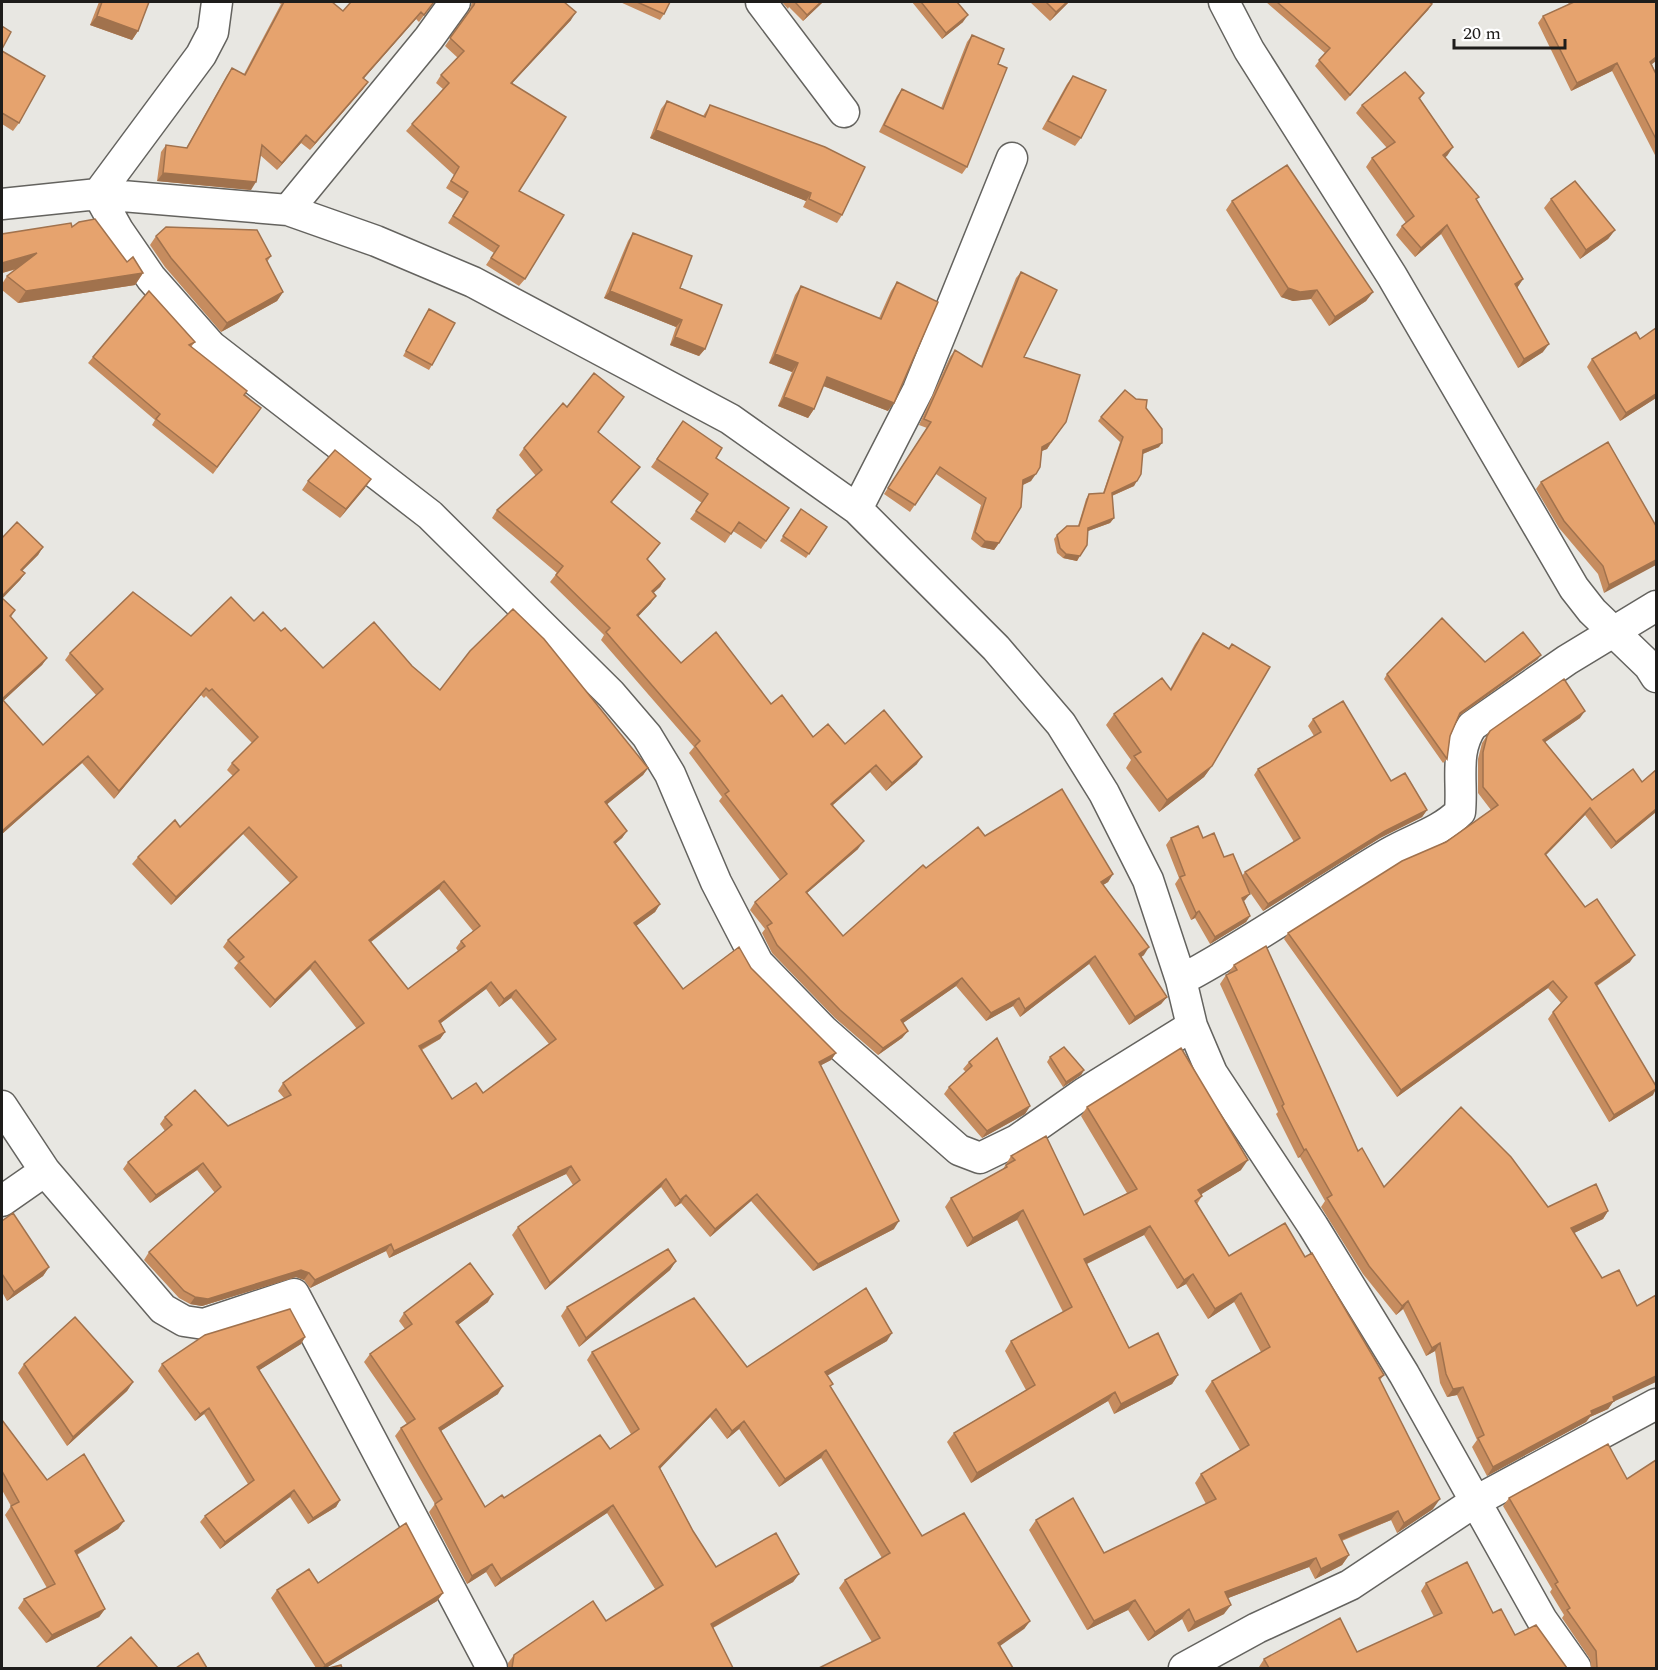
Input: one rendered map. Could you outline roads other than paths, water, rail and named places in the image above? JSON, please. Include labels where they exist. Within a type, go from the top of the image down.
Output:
[{"type":"street","points":[[98,194],[201,55],[213,32],[217,2]]},
{"type":"street","points":[[288,210],[429,38],[455,2]]},
{"type":"street","points":[[761,2],[844,112]]},
{"type":"street","points":[[1224,2],[1249,50],[1392,276],[1574,588],[1614,633],[1649,666],[1656,677]]},
{"type":"street","points":[[857,509],[918,390],[1012,158]]},
{"type":"street","points":[[98,194],[118,230],[151,278],[211,346],[430,515],[611,694],[647,736],[670,774],[716,882],[758,963],[823,1030],[959,1150],[972,1157],[990,1155],[1192,1026]]},
{"type":"street","points":[[2,204],[98,194],[288,210],[376,241],[473,282],[730,419],[857,509],[981,633],[1061,724],[1104,793],[1148,880],[1181,980],[1192,1026],[1212,1072],[1319,1236],[1476,1501],[1542,1620],[1576,1668]]},
{"type":"street","points":[[1181,980],[1237,951],[1390,853],[1449,822],[1460,812],[1460,756],[1463,739],[1472,726],[1567,660],[1656,606]]},
{"type":"street","points":[[2,1106],[45,1171],[74,1201],[163,1309],[184,1321],[204,1324],[294,1294],[492,1668]]},
{"type":"street","points":[[2,1202],[45,1171]]},
{"type":"street","points":[[1184,1668],[1257,1628],[1350,1585],[1476,1501],[1656,1404]]}]
